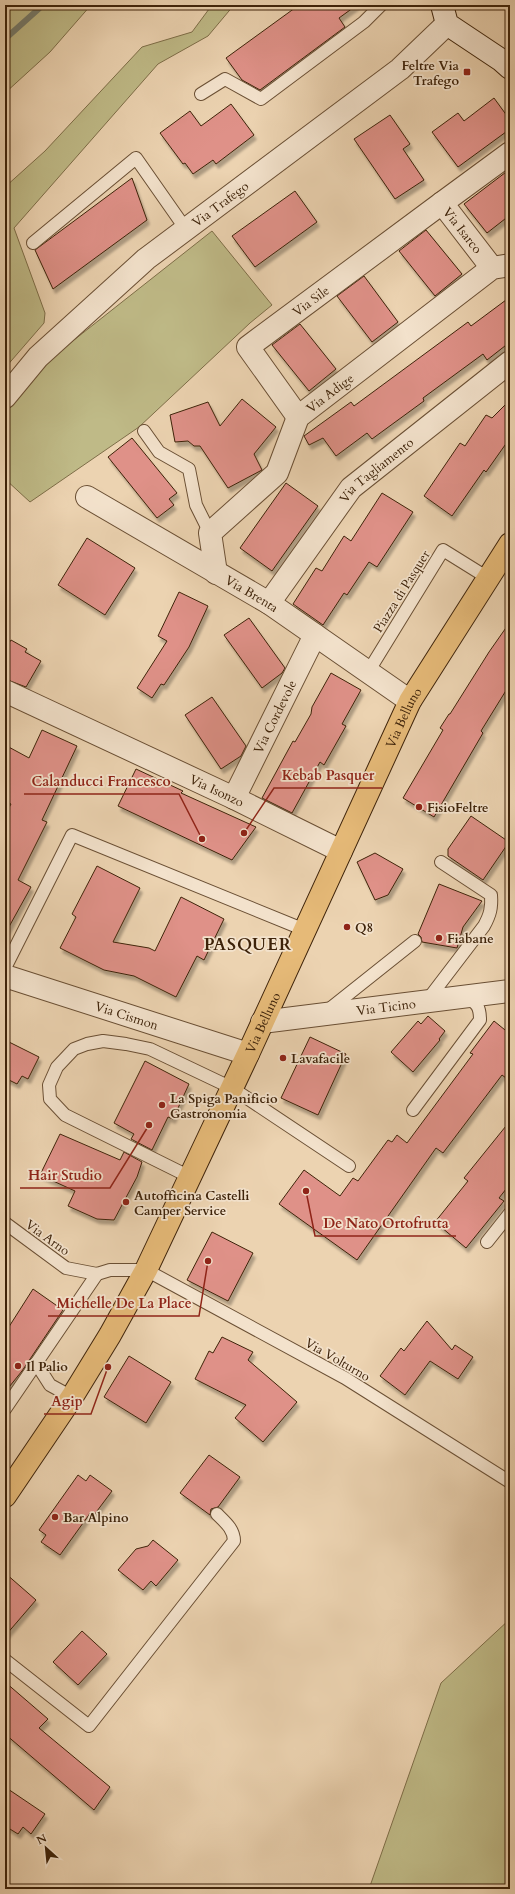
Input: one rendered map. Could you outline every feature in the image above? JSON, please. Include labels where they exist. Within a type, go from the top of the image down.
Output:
[{"type":"main road","name":"Via Belluno","points":[[5,1496],[72,1397],[110,1335],[146,1270],[248,1054],[410,701],[509,546]]},
{"type":"street","name":"Via Trafego","points":[[5,397],[38,357],[146,259],[185,228],[400,69],[445,15],[507,60]]},
{"type":"street","name":"Via Isarco","points":[[501,267],[442,203],[510,153]]},
{"type":"street","name":"Via Sile","points":[[298,417],[248,347],[442,203]]},
{"type":"street","name":"Via Adige","points":[[210,533],[277,473],[298,417],[501,267]]},
{"type":"street","name":"Via Tagliamento","points":[[269,603],[352,488],[510,362]]},
{"type":"street","name":"Via Brenta","points":[[87,497],[269,603],[410,701]]},
{"type":"street","points":[[210,533],[216,573]]},
{"type":"street","name":"Via Cordevole","points":[[234,798],[315,635]]},
{"type":"street","name":"Via Isonzo","points":[[5,691],[234,798],[341,851]]},
{"type":"street","name":"Via Cismon","points":[[5,976],[248,1054]]},
{"type":"street","name":"Via Ticino","points":[[262,1022],[510,991]]},
{"type":"lane","points":[[201,94],[225,79],[261,99],[364,22],[381,5]]},
{"type":"lane","points":[[33,243],[136,158],[185,228]]},
{"type":"lane","points":[[144,431],[159,452],[189,469],[196,505],[210,533]]},
{"type":"lane","name":"Piazza di Pasquer","points":[[368,672],[443,550],[488,578]]},
{"type":"lane","points":[[5,968],[72,835],[305,930]]},
{"type":"lane","points":[[426,1002],[484,926],[490,915],[492,906],[491,895],[441,862]]},
{"type":"lane","points":[[323,1015],[415,941]]},
{"type":"lane","points":[[413,1110],[480,1020],[480,1010],[475,1003],[466,996]]},
{"type":"lane","points":[[190,1177],[64,1115],[50,1099],[49,1085],[57,1067],[74,1049],[103,1041],[150,1049],[232,1088],[349,1166]]},
{"type":"lane","points":[[487,1242],[510,1213]]},
{"type":"lane","name":"Via Arno","points":[[5,1223],[66,1268],[97,1274],[110,1270],[146,1270]]},
{"type":"lane","name":"Via Volturno","points":[[146,1270],[345,1378],[510,1482]]},
{"type":"lane","points":[[5,1409],[97,1274]]},
{"type":"lane","points":[[36,1363],[50,1385],[72,1397]]},
{"type":"lane","points":[[5,1660],[89,1726],[234,1541],[234,1536],[229,1525],[217,1514]]},
{"type":"shaded area","points":[[5,5],[91,5],[50,52],[5,93]]},
{"type":"shaded area","points":[[212,5],[234,5],[208,36],[158,64],[14,228],[45,313],[44,323],[5,368],[5,187],[45,151],[142,47],[192,32]]},
{"type":"shaded area","points":[[212,231],[272,305],[250,323],[139,427],[30,502],[5,479],[5,411],[41,366]]},
{"type":"shaded area","points":[[510,1619],[510,1889],[369,1889],[441,1683]]},
{"type":"building","points":[[299,5],[357,5],[339,18],[345,27],[260,90],[242,80],[226,58]]},
{"type":"building","points":[[494,98],[510,120],[510,129],[458,167],[432,132],[458,113],[464,121]]},
{"type":"building","points":[[231,104],[254,135],[216,164],[213,160],[193,174],[185,163],[183,164],[160,133],[190,111],[201,126]]},
{"type":"building","points":[[390,115],[410,144],[403,149],[424,180],[395,199],[354,139]]},
{"type":"building","points":[[510,169],[510,215],[487,233],[464,204]]},
{"type":"building","points":[[132,178],[147,220],[53,289],[35,250]]},
{"type":"building","points":[[295,191],[317,222],[255,267],[232,236]]},
{"type":"building","points":[[426,230],[462,274],[435,296],[399,251]]},
{"type":"building","points":[[364,276],[398,322],[372,342],[337,296]]},
{"type":"building","points":[[510,297],[510,342],[487,360],[483,354],[423,398],[424,401],[372,439],[367,433],[336,456],[323,438],[309,445],[304,436],[351,402],[354,406],[468,322],[471,326]]},
{"type":"building","points":[[300,324],[336,369],[309,391],[272,345]]},
{"type":"building","points":[[242,399],[276,427],[254,454],[262,470],[228,488],[200,446],[194,446],[188,441],[175,442],[170,415],[208,402],[220,426]]},
{"type":"building","points":[[510,400],[510,438],[486,472],[484,470],[452,516],[424,496],[460,443],[465,446],[486,415],[492,418]]},
{"type":"building","points":[[132,438],[177,493],[169,499],[174,505],[157,518],[108,457]]},
{"type":"building","points":[[286,483],[318,506],[272,571],[240,548]]},
{"type":"building","points":[[382,493],[413,512],[377,567],[369,562],[347,595],[344,593],[323,625],[293,604],[316,568],[322,571],[344,536],[351,541]]},
{"type":"building","points":[[87,538],[135,568],[105,615],[58,585]]},
{"type":"building","points":[[179,592],[208,606],[189,647],[164,685],[161,684],[152,698],[137,688],[167,641],[158,636]]},
{"type":"building","points":[[249,618],[285,668],[282,673],[262,688],[224,635]]},
{"type":"building","points":[[510,622],[510,684],[481,731],[483,733],[434,817],[403,798],[443,730],[440,728]]},
{"type":"building","points":[[11,640],[27,649],[25,652],[41,661],[26,687],[5,679],[5,649]]},
{"type":"building","points":[[331,673],[361,690],[342,724],[346,726],[324,765],[320,762],[292,813],[262,798],[293,741],[295,742],[311,714],[312,707]]},
{"type":"building","points":[[212,697],[246,746],[241,756],[221,769],[185,715]]},
{"type":"building","points":[[42,730],[77,746],[42,820],[47,822],[18,880],[31,887],[5,934],[5,815],[11,804],[5,801],[5,745],[29,758]]},
{"type":"building","points":[[136,769],[183,791],[181,793],[256,827],[232,860],[118,806]]},
{"type":"building","points":[[471,816],[509,842],[483,880],[448,856],[448,849]]},
{"type":"building","points":[[375,853],[403,869],[388,895],[375,900],[357,862]]},
{"type":"building","points":[[97,866],[140,888],[113,942],[149,948],[155,951],[181,897],[224,919],[204,960],[197,956],[176,997],[134,976],[104,970],[60,948],[76,917],[72,914]]},
{"type":"building","points":[[439,884],[482,901],[463,927],[457,948],[422,942],[421,937],[418,934]]},
{"type":"building","points":[[428,1016],[445,1031],[439,1039],[440,1040],[413,1072],[391,1052],[418,1021],[421,1024]]},
{"type":"building","points":[[494,1021],[510,1034],[510,1081],[502,1075],[443,1153],[436,1148],[357,1260],[279,1204],[304,1170],[340,1196],[353,1178],[358,1181],[388,1140],[392,1142],[397,1135],[407,1143],[473,1054],[470,1053]]},
{"type":"building","points":[[310,1037],[346,1054],[318,1115],[281,1098]]},
{"type":"building","points":[[5,1040],[39,1057],[28,1079],[22,1076],[17,1084],[5,1078]]},
{"type":"building","points":[[145,1061],[189,1084],[173,1119],[168,1117],[152,1150],[131,1139],[134,1134],[114,1123]]},
{"type":"building","points":[[510,1121],[510,1184],[499,1198],[504,1201],[466,1248],[435,1222],[468,1181],[464,1178]]},
{"type":"building","points":[[60,1134],[120,1160],[124,1152],[142,1162],[137,1177],[114,1220],[97,1219],[68,1206],[75,1191],[40,1175]]},
{"type":"building","points":[[212,1232],[253,1253],[228,1301],[187,1280]]},
{"type":"building","points":[[33,1289],[63,1310],[22,1371],[5,1392],[5,1333]]},
{"type":"building","points":[[427,1321],[452,1350],[455,1345],[473,1357],[458,1379],[430,1361],[405,1395],[380,1376],[401,1348],[404,1351]]},
{"type":"building","points":[[222,1337],[253,1352],[248,1360],[297,1402],[263,1442],[235,1418],[246,1405],[195,1379],[209,1351],[213,1353]]},
{"type":"building","points":[[129,1356],[171,1382],[146,1423],[104,1397]]},
{"type":"building","points":[[209,1455],[240,1477],[218,1507],[211,1509],[210,1515],[180,1493]]},
{"type":"building","points":[[78,1475],[86,1481],[90,1475],[112,1491],[94,1515],[91,1512],[60,1555],[41,1542],[46,1535],[39,1530]]},
{"type":"building","points":[[153,1540],[178,1560],[156,1586],[151,1581],[143,1590],[118,1570],[136,1549],[148,1546]]},
{"type":"building","points":[[5,1573],[36,1600],[5,1636]]},
{"type":"building","points":[[82,1631],[107,1654],[78,1685],[53,1662]]},
{"type":"building","points":[[5,1682],[48,1719],[39,1728],[110,1787],[94,1810],[5,1734]]},
{"type":"building","points":[[5,1787],[45,1814],[31,1834],[23,1827],[18,1834],[5,1826]]},
{"type":"waterway","points":[[5,39],[43,5]]},
{"type":"place","name":"Feltre Via Trafego","points":[[467,72]]},
{"type":"place","name":"FisioFeltre","points":[[419,807]]},
{"type":"place","name":"Kebab Pasquer","points":[[244,833]]},
{"type":"place","name":"Calanducci Francesco","points":[[202,839]]},
{"type":"place","name":"Q8","points":[[347,927]]},
{"type":"place","name":"Fiabane","points":[[439,938]]},
{"type":"place","name":"Lavafacile","points":[[283,1058]]},
{"type":"place","name":"La Spiga Panificio Gastronomia","points":[[162,1105]]},
{"type":"place","name":"Hair Studio","points":[[149,1125]]},
{"type":"place","name":"De Nato Ortofrutta","points":[[306,1191]]},
{"type":"place","name":"Autofficina Castelli Camper Service","points":[[126,1202]]},
{"type":"place","name":"Michelle De La Place","points":[[208,1261]]},
{"type":"place","name":"Il Palio","points":[[18,1366]]},
{"type":"place","name":"Agip","points":[[108,1367]]},
{"type":"place","name":"Bar Alpino","points":[[55,1517]]},
{"type":"district","name":"PASQUER","points":[[248,944]]}]
